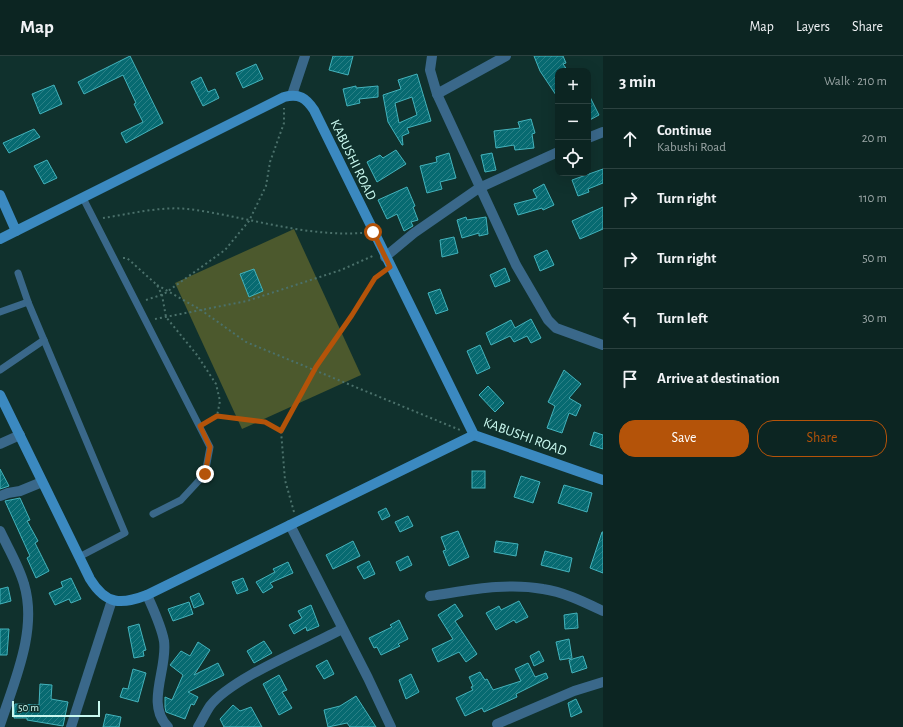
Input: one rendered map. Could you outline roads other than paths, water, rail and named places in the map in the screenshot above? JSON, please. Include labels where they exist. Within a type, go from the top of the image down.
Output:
[{"type":"main road","points":[[0,239],[288,96]]},
{"type":"main road","name":"KABUSHI ROAD","points":[[288,96],[300,96],[307,100],[314,110],[474,435],[603,480]]},
{"type":"main road","points":[[0,196],[16,231]]},
{"type":"main road","points":[[0,395],[95,588],[112,600],[123,602],[147,595],[474,435]]},
{"type":"street","points":[[288,96],[305,56]]},
{"type":"street","points":[[432,56],[430,70],[437,94],[479,188],[516,265],[548,320],[556,328],[603,345]]},
{"type":"street","points":[[437,94],[506,56]]},
{"type":"street","points":[[591,137],[603,132]]},
{"type":"street","points":[[384,254],[479,188],[555,153]]},
{"type":"street","points":[[0,444],[20,435]]},
{"type":"street","points":[[0,496],[20,491],[42,482]]},
{"type":"street","points":[[293,523],[342,629],[368,678],[391,727]]},
{"type":"street","points":[[0,531],[24,584],[28,618],[23,653],[0,725]]},
{"type":"street","points":[[430,596],[496,587],[522,586],[543,589],[566,595],[603,611]]},
{"type":"street","points":[[147,595],[164,643],[157,704],[159,715],[168,727]]},
{"type":"street","points":[[71,727],[112,600]]},
{"type":"street","points":[[198,727],[211,705],[224,693],[245,679],[342,629]]},
{"type":"street","points":[[497,724],[567,694],[603,682]]},
{"type":"lane","points":[[83,198],[210,447],[205,474],[181,500],[153,514]]},
{"type":"lane","points":[[18,273],[28,302],[125,533],[79,557]]},
{"type":"lane","points":[[0,312],[28,302]]},
{"type":"lane","points":[[0,370],[44,340]]}]
